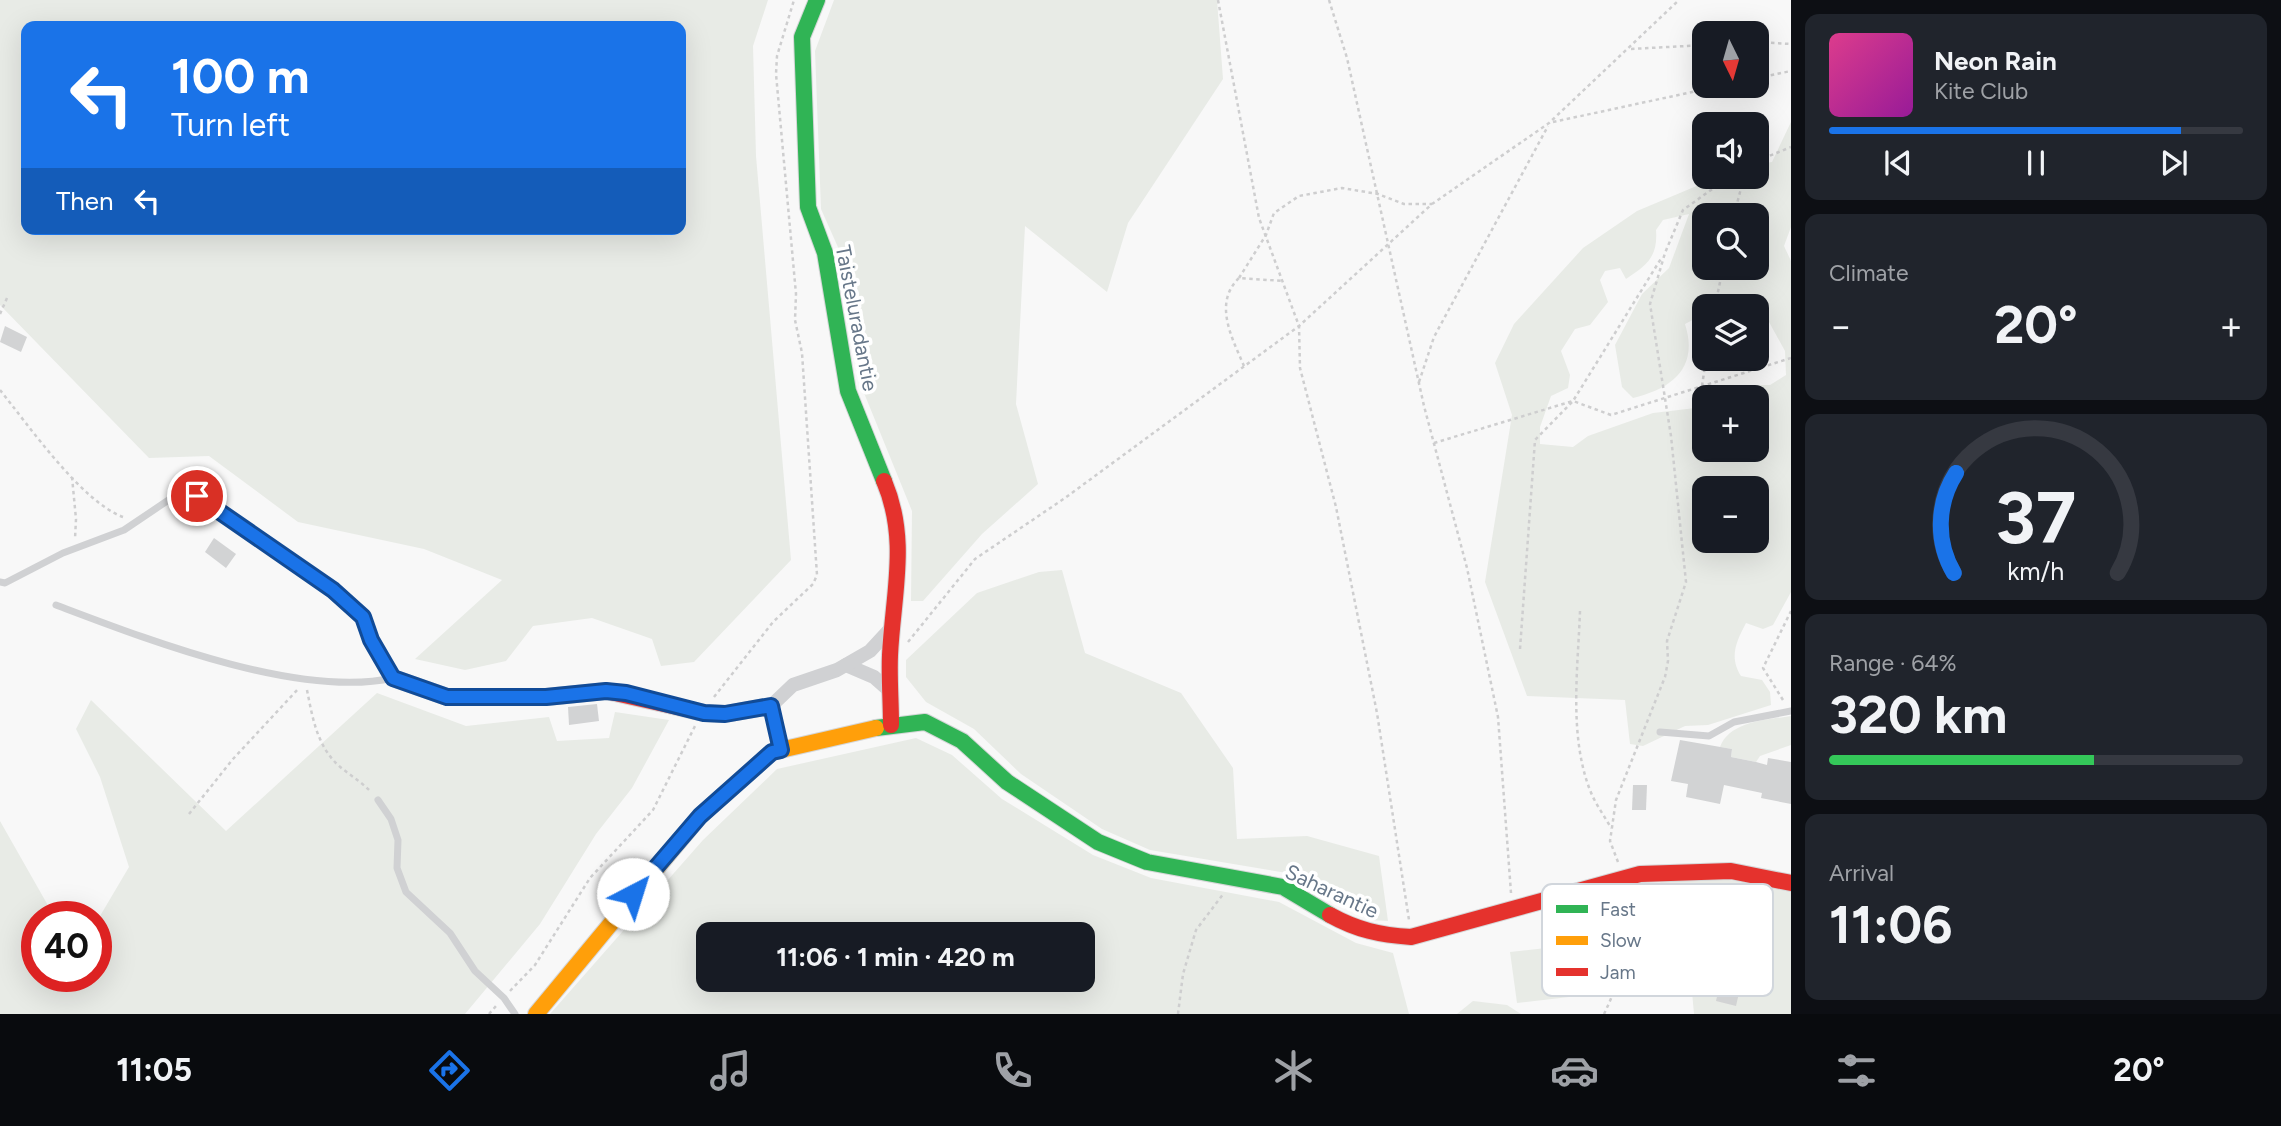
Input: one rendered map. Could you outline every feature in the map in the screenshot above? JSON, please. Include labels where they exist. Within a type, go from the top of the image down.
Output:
[{"type":"street","name":"Taisteluradantie","points":[[817,0],[802,37],[808,207],[825,253],[848,391],[896,509],[898,571],[890,656],[891,725]]},
{"type":"street","points":[[393,678],[447,697],[546,697],[606,691],[626,693],[704,713],[725,714],[771,706],[793,685],[846,665],[870,651],[893,626]]},
{"type":"street","points":[[846,665],[874,677],[891,692]]},
{"type":"street","points":[[536,1014],[700,816],[772,752],[781,750],[771,706]]},
{"type":"street","name":"Saharantie","points":[[781,750],[891,725],[925,722],[962,741],[1007,782],[1098,842],[1147,862],[1283,887],[1355,929],[1379,935],[1411,937],[1542,901]]},
{"type":"street","name":"Saharantie","points":[[1601,884],[1672,871],[1731,871],[1791,883]]},
{"type":"lane","points":[[0,582],[5,583],[136,522],[173,497],[197,496],[333,590],[363,617],[371,640],[393,678],[367,684],[288,678],[133,634],[56,605]]},
{"type":"lane","points":[[1660,732],[1709,736],[1734,722],[1790,711]]},
{"type":"lane","points":[[378,800],[391,819],[398,840],[397,868],[406,892],[450,933],[475,971],[504,998],[515,1014]]},
{"type":"path","points":[[489,1014],[535,965],[590,878],[653,810],[704,713],[773,622],[813,584],[817,575],[802,353],[795,320],[796,294],[776,74],[777,56],[794,0]]},
{"type":"path","points":[[1218,0],[1259,218],[1299,326],[1300,368],[1336,508],[1377,713],[1411,937]]},
{"type":"path","points":[[1329,0],[1346,58],[1390,243],[1419,383],[1467,568],[1498,717],[1512,909]]},
{"type":"path","points":[[890,656],[913,638],[975,559],[1065,498],[1299,326],[1432,204],[1549,122],[1630,49],[1679,0]]},
{"type":"path","points":[[1769,43],[1791,44]]},
{"type":"path","points":[[1630,49],[1692,46]]},
{"type":"path","points":[[1769,76],[1791,71]]},
{"type":"path","points":[[1419,383],[1434,337],[1549,122],[1692,92]]},
{"type":"path","points":[[1769,156],[1791,147]]},
{"type":"path","points":[[1244,366],[1228,330],[1225,309],[1230,287],[1239,278],[1266,235],[1274,214],[1299,196],[1342,188],[1378,194],[1404,204],[1432,204]]},
{"type":"path","points":[[1520,649],[1535,440],[1573,401],[1665,253],[1684,211],[1713,189]]},
{"type":"path","points":[[1623,884],[1610,841],[1616,800],[1665,677],[1668,661],[1667,641],[1686,582],[1665,398],[1650,304],[1665,253]]},
{"type":"path","points":[[1239,278],[1283,281]]},
{"type":"path","points":[[0,314],[7,298]]},
{"type":"path","points":[[1705,385],[1791,358]]},
{"type":"path","points":[[1434,443],[1573,401],[1611,415],[1692,389]]},
{"type":"path","points":[[0,390],[72,477],[112,513],[136,522]]},
{"type":"path","points":[[72,477],[76,519],[74,549]]},
{"type":"path","points":[[1580,611],[1577,699],[1584,771],[1592,794],[1611,828]]},
{"type":"path","points":[[1790,711],[1763,668],[1791,611]]},
{"type":"path","points":[[305,680],[315,728],[322,744],[335,762],[356,777],[378,800]]},
{"type":"path","points":[[189,814],[206,791],[305,680]]},
{"type":"path","points":[[1178,1014],[1183,974],[1196,930],[1234,879]]},
{"type":"path","points":[[1604,1014],[1611,996]]},
{"type":"shaded area","points":[[0,0],[768,0],[753,46],[756,156],[791,560],[694,662],[661,666],[652,639],[592,618],[533,626],[506,661],[465,670],[415,659],[502,580],[424,549],[298,522],[209,456],[149,458],[0,305]]},
{"type":"shaded area","points":[[834,0],[1217,0],[1223,79],[1128,223],[1107,292],[1025,226],[1016,404],[1038,484],[982,534],[923,601],[911,601],[912,511],[862,388],[841,254],[821,209],[815,51]]},
{"type":"shaded area","points":[[1791,122],[1791,227],[1784,246],[1791,261],[1791,592],[1773,625],[1763,629],[1746,623],[1737,643],[1735,656],[1741,676],[1762,680],[1770,692],[1771,705],[1708,725],[1685,726],[1643,746],[1630,744],[1625,700],[1527,696],[1485,582],[1512,415],[1495,363],[1514,324],[1583,248],[1637,211],[1692,188],[1769,189],[1769,162],[1772,162]]},
{"type":"shaded area","points":[[1062,570],[1085,653],[1181,693],[1233,768],[1237,839],[1307,836],[1379,856],[1388,921],[1369,920],[1293,874],[1150,850],[1102,829],[1021,774],[974,729],[926,702],[906,677],[906,660],[977,593],[1039,572]]},
{"type":"shaded area","points":[[377,693],[466,726],[549,717],[557,741],[609,738],[615,712],[669,720],[632,788],[596,834],[540,924],[465,1014],[0,1014],[0,821],[45,901],[21,901],[21,992],[112,992],[112,901],[109,901],[129,867],[100,777],[76,729],[91,700],[226,831]]},
{"type":"shaded area","points":[[1791,716],[1791,745],[1760,756],[1756,762],[1731,757],[1732,749],[1720,747],[1732,732],[1750,723]]},
{"type":"shaded area","points":[[916,738],[952,755],[1002,799],[1093,855],[1151,878],[1279,902],[1356,943],[1393,953],[1409,1014],[550,1014],[703,840],[777,769]]},
{"type":"shaded area","points":[[1715,878],[1756,884],[1661,884],[1659,880]]},
{"type":"shaded area","points":[[1773,886],[1791,889],[1791,1014],[1694,1014],[1692,996],[1773,996]]},
{"type":"shaded area","points":[[1542,948],[1542,996],[1569,997],[1517,1003],[1510,952]]},
{"type":"shaded area","points":[[1473,1001],[1507,1005],[1521,1014],[1457,1014]]},
{"type":"building","points":[[5,326],[27,337],[21,352],[0,342]]},
{"type":"building","points":[[214,538],[236,554],[226,568],[205,552]]},
{"type":"building","points":[[597,704],[599,721],[569,725],[568,707]]},
{"type":"building","points":[[1680,740],[1732,749],[1731,757],[1767,765],[1768,758],[1791,762],[1791,804],[1761,798],[1762,793],[1724,785],[1720,804],[1686,797],[1688,784],[1671,781]]},
{"type":"building","points":[[1633,785],[1647,785],[1646,810],[1632,810]]},
{"type":"building","points":[[1717,996],[1738,996],[1736,1006],[1716,1001]]},
{"type":"traffic: fast","points":[[817,0],[802,37],[808,207],[825,253],[848,391],[884,481]]},
{"type":"traffic: fast","points":[[876,728],[925,722],[962,741],[1007,782],[1098,842],[1147,862],[1283,887],[1330,915]]},
{"type":"traffic: slow","points":[[536,1014],[700,816],[772,752],[876,728]]},
{"type":"traffic: jam","points":[[884,481],[892,503],[898,546],[890,655],[891,725]]},
{"type":"traffic: jam","points":[[393,678],[447,697],[546,697],[606,691],[704,713],[725,714],[771,706]]},
{"type":"traffic: jam","points":[[1604,884],[1640,874],[1731,871],[1791,883]]},
{"type":"traffic: jam","points":[[1330,915],[1369,931],[1411,937],[1542,901]]},
{"type":"route","points":[[197,496],[333,590],[363,617],[371,640],[393,678],[447,697],[546,697],[606,691],[626,693],[704,713],[725,714],[771,706],[781,750],[772,752],[700,816],[633,894]]}]
